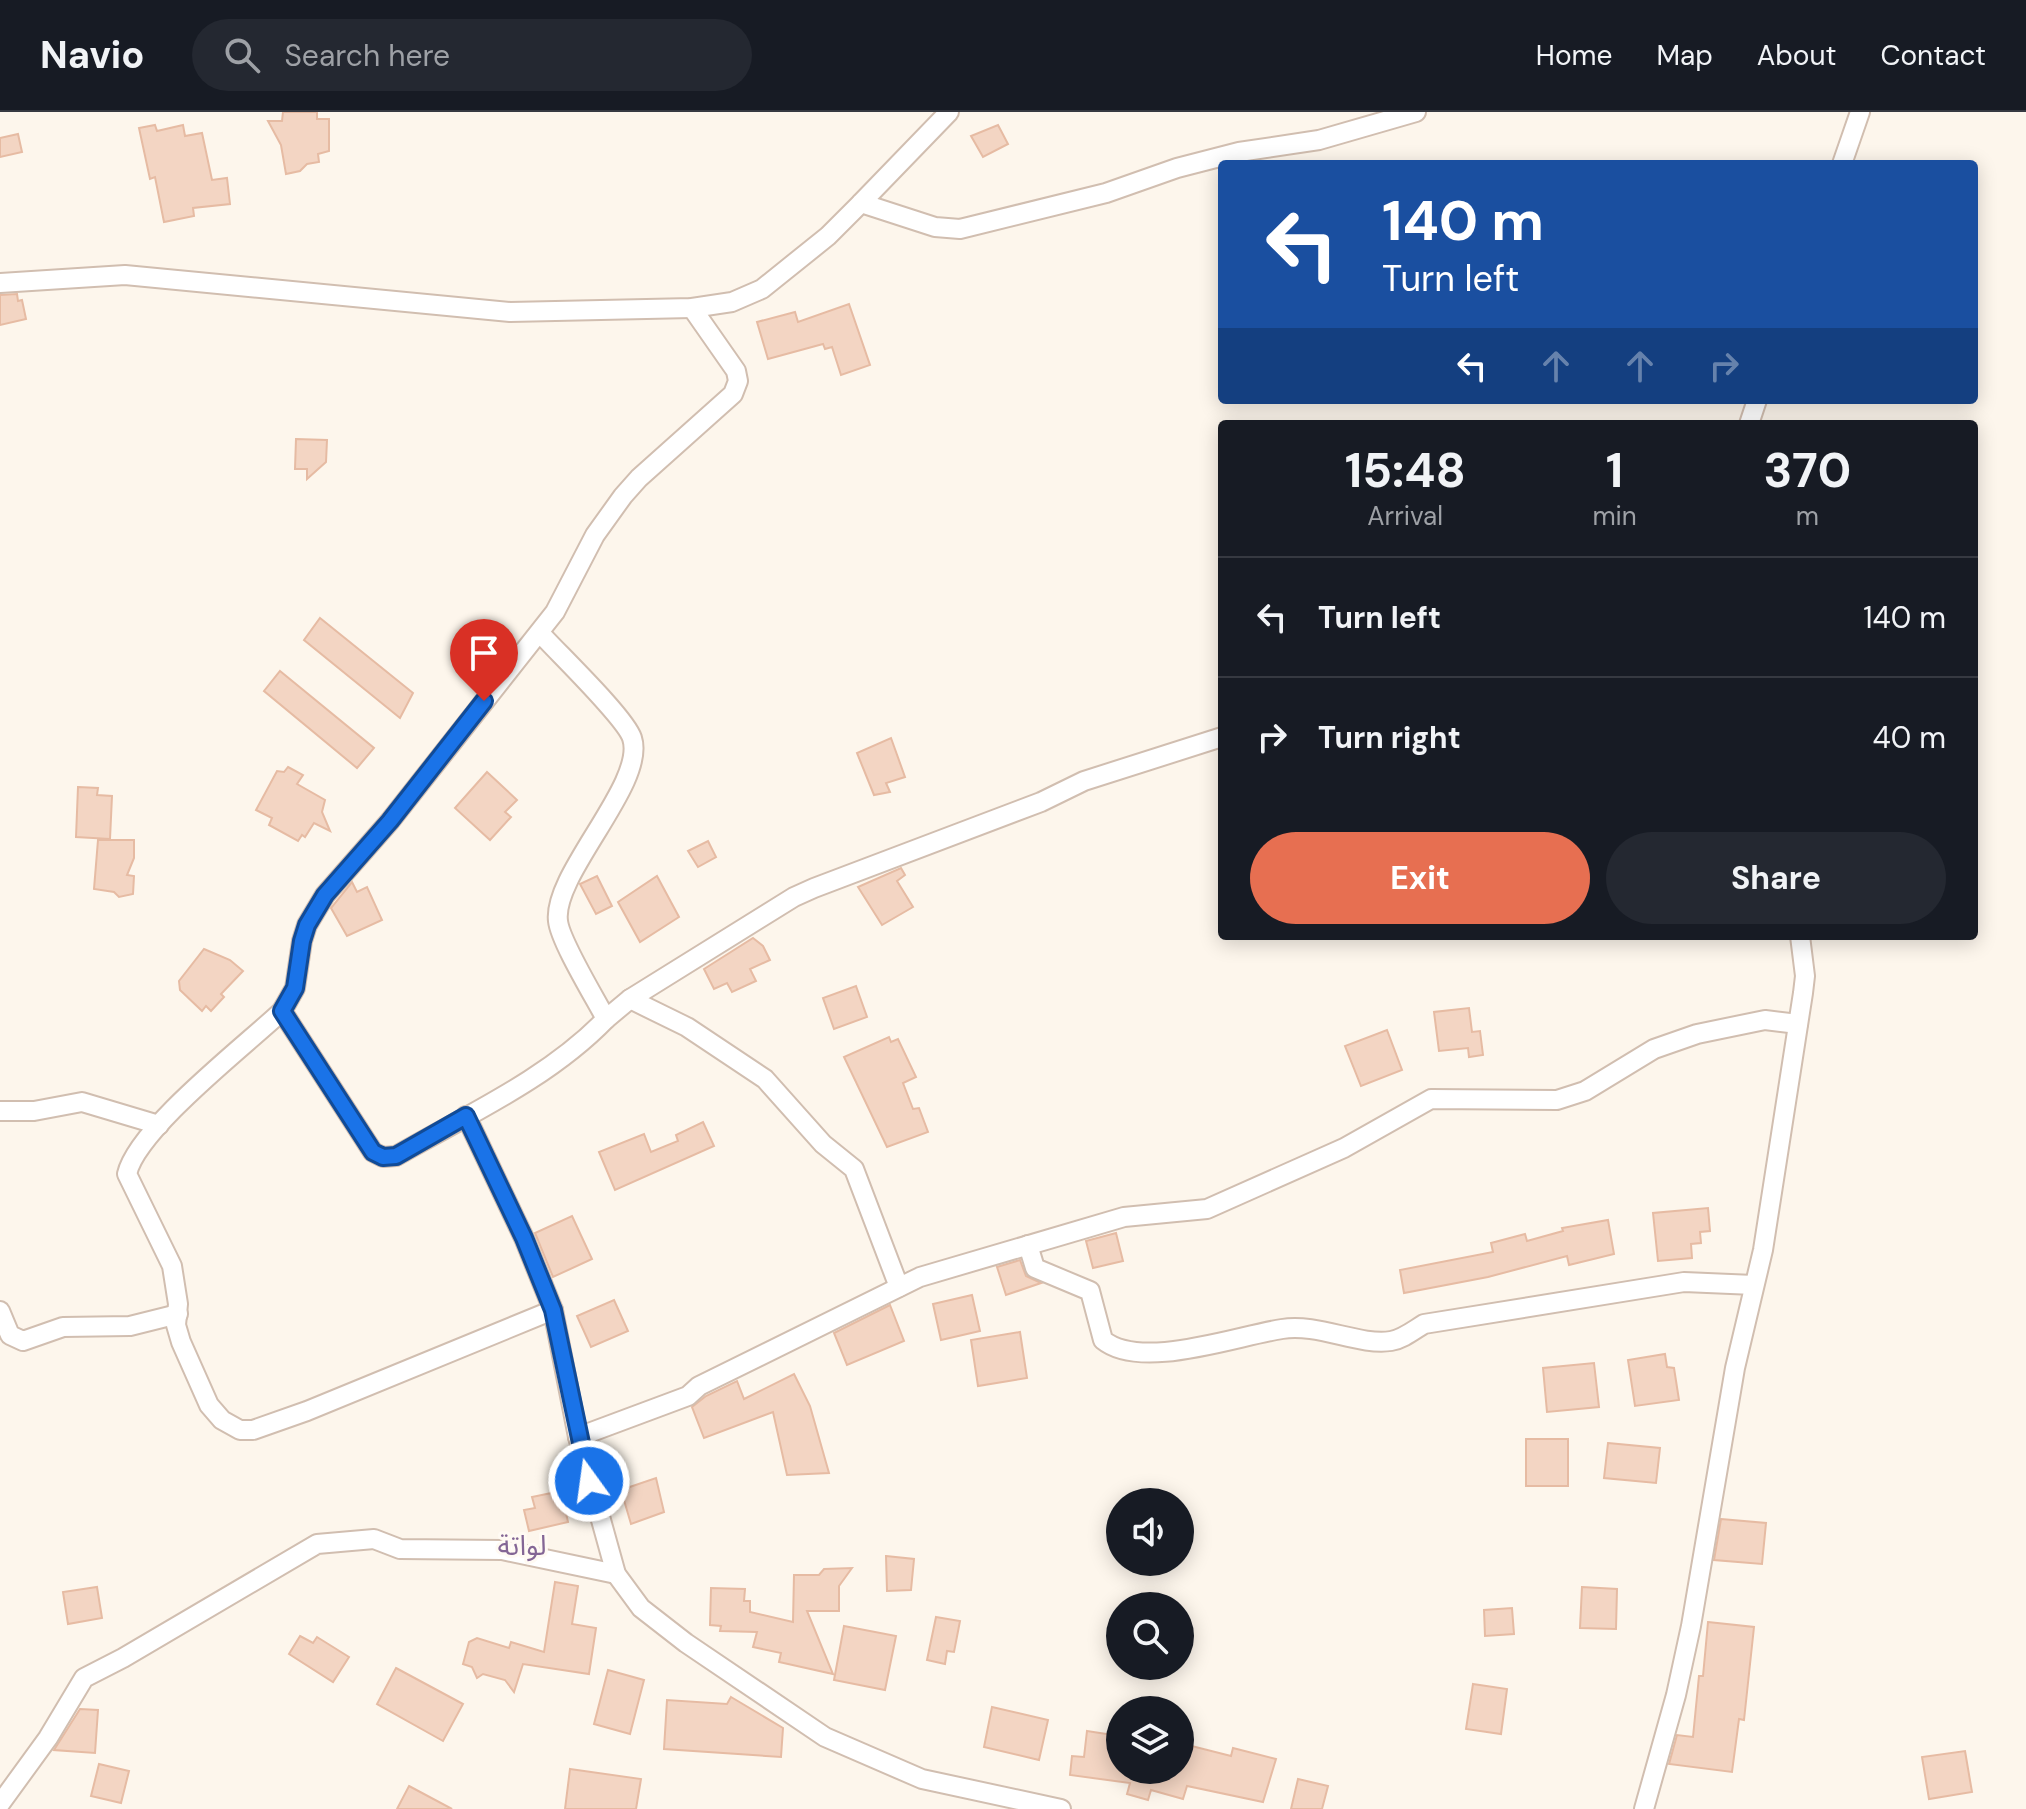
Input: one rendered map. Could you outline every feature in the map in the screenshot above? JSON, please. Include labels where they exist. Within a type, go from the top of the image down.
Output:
[{"type":"street","points":[[0,283],[125,275],[510,312],[692,308],[732,302],[762,289],[818,244],[949,112]]},
{"type":"street","points":[[861,203],[935,227],[960,229],[1106,193],[1227,155],[1319,140],[1416,112]]},
{"type":"street","points":[[1843,160],[1860,112]]},
{"type":"street","points":[[553,1310],[307,1411],[247,1431],[228,1424],[209,1405],[176,1325],[178,1314],[172,1266],[127,1174],[159,1125],[282,1011],[295,988],[307,925],[325,895],[390,821],[540,633],[567,593],[595,535],[623,496],[733,394],[738,381],[736,371],[692,308]]},
{"type":"street","points":[[540,633],[621,721],[633,741],[634,755],[620,789],[568,883],[558,908],[560,930],[606,1019]]},
{"type":"street","points":[[282,1011],[373,1152],[383,1157],[396,1156],[563,1058],[630,999],[794,897],[1041,802],[1084,781],[1218,738]]},
{"type":"street","points":[[1644,1809],[1676,1695],[1691,1626],[1733,1376],[1763,1250],[1805,976],[1800,940]]},
{"type":"street","points":[[630,999],[687,1027],[765,1079],[823,1144],[854,1169],[899,1287]]},
{"type":"street","points":[[578,1437],[688,1396],[699,1386],[899,1287],[944,1268],[1124,1217],[1207,1209],[1344,1148],[1431,1099],[1557,1100],[1585,1091],[1654,1049],[1687,1037],[1761,1020],[1798,1024]]},
{"type":"street","points":[[0,1111],[34,1111],[82,1102],[159,1125]]},
{"type":"street","points":[[466,1116],[524,1238],[553,1310],[578,1437],[616,1574],[641,1608],[686,1643],[825,1737],[922,1779],[1061,1809]]},
{"type":"street","points":[[1028,1245],[1036,1268],[1090,1291],[1103,1340],[1123,1350],[1140,1352],[1163,1352],[1295,1328],[1390,1341],[1424,1324],[1674,1284],[1754,1285]]},
{"type":"street","points":[[0,1311],[10,1335],[23,1341],[63,1327],[130,1326],[178,1314]]},
{"type":"street","points":[[0,1804],[48,1738],[84,1678],[317,1544],[374,1539],[400,1549],[502,1550],[616,1574]]},
{"type":"building","points":[[283,112],[317,112],[317,119],[329,119],[329,151],[318,154],[319,162],[286,174],[281,145],[268,121],[282,121]]},
{"type":"building","points":[[155,125],[157,131],[183,125],[185,136],[202,133],[212,180],[227,178],[230,204],[193,208],[194,216],[164,222],[155,177],[150,179],[139,128]]},
{"type":"building","points":[[998,125],[1008,144],[983,157],[971,136]]},
{"type":"building","points":[[18,134],[22,152],[0,157],[0,138]]},
{"type":"building","points":[[17,294],[18,301],[22,300],[26,319],[0,325],[0,295]]},
{"type":"building","points":[[849,304],[870,365],[841,375],[832,347],[825,349],[823,344],[768,359],[757,322],[795,312],[798,322]]},
{"type":"building","points":[[296,439],[327,440],[326,462],[307,479],[307,469],[295,469]]},
{"type":"building","points":[[320,618],[413,693],[400,718],[304,640]]},
{"type":"building","points":[[280,671],[374,748],[357,768],[264,691]]},
{"type":"building","points":[[891,738],[905,777],[886,783],[890,792],[874,795],[857,753]]},
{"type":"building","points":[[288,767],[303,775],[297,784],[325,800],[322,812],[330,831],[314,823],[305,837],[302,835],[298,841],[269,825],[272,818],[256,810],[277,771],[284,772]]},
{"type":"building","points":[[487,772],[517,800],[505,812],[511,817],[490,840],[455,808]]},
{"type":"building","points":[[78,787],[98,788],[97,795],[112,796],[110,839],[76,837]]},
{"type":"building","points":[[98,840],[134,840],[134,858],[127,875],[134,876],[133,894],[119,897],[114,892],[94,889]]},
{"type":"building","points":[[708,841],[716,857],[698,867],[688,851]]},
{"type":"building","points":[[901,868],[905,875],[897,881],[913,907],[882,925],[858,887]]},
{"type":"building","points":[[597,876],[612,906],[596,914],[580,884]]},
{"type":"building","points":[[657,876],[679,917],[640,942],[618,902]]},
{"type":"building","points":[[352,882],[357,892],[367,887],[382,920],[347,936],[331,908]]},
{"type":"building","points":[[753,938],[763,946],[770,960],[750,969],[756,981],[732,992],[727,983],[714,989],[704,969]]},
{"type":"building","points":[[204,949],[230,960],[243,971],[221,994],[224,997],[211,1011],[206,1006],[202,1011],[180,990],[179,981]]},
{"type":"building","points":[[856,986],[867,1017],[834,1029],[823,998]]},
{"type":"building","points":[[1469,1008],[1472,1032],[1480,1031],[1483,1055],[1469,1057],[1468,1048],[1439,1051],[1434,1012]]},
{"type":"building","points":[[1387,1030],[1402,1070],[1361,1086],[1345,1046]]},
{"type":"building","points":[[889,1037],[891,1042],[898,1039],[916,1077],[903,1083],[913,1109],[919,1108],[928,1132],[887,1147],[844,1057]]},
{"type":"building","points":[[703,1122],[714,1146],[615,1190],[599,1152],[644,1134],[651,1152],[678,1141],[676,1135]]},
{"type":"building","points":[[1708,1208],[1710,1231],[1700,1232],[1701,1243],[1691,1244],[1692,1258],[1658,1261],[1653,1213]]},
{"type":"building","points":[[572,1216],[592,1259],[553,1277],[535,1233]]},
{"type":"building","points":[[1608,1220],[1614,1254],[1569,1265],[1567,1256],[1488,1277],[1404,1293],[1400,1270],[1493,1252],[1491,1243],[1525,1234],[1527,1241],[1563,1231],[1562,1228]]},
{"type":"building","points":[[1116,1233],[1123,1261],[1093,1268],[1086,1241]]},
{"type":"building","points":[[1020,1260],[1026,1276],[1041,1283],[1006,1295],[997,1267]]},
{"type":"building","points":[[972,1295],[980,1331],[941,1340],[933,1304]]},
{"type":"building","points":[[614,1300],[628,1331],[591,1347],[577,1316]]},
{"type":"building","points":[[890,1305],[904,1341],[847,1365],[834,1333]]},
{"type":"building","points":[[1020,1332],[1027,1378],[978,1386],[971,1340]]},
{"type":"building","points":[[1665,1354],[1667,1367],[1674,1368],[1679,1400],[1635,1406],[1628,1360]]},
{"type":"building","points":[[1594,1363],[1599,1407],[1547,1412],[1543,1368]]},
{"type":"building","points":[[794,1374],[810,1406],[829,1473],[787,1475],[773,1412],[704,1438],[692,1407],[706,1396],[737,1381],[744,1399]]},
{"type":"building","points":[[1526,1439],[1568,1439],[1568,1486],[1526,1486]]},
{"type":"building","points":[[1608,1443],[1660,1448],[1656,1483],[1604,1478]]},
{"type":"building","points":[[656,1478],[664,1512],[631,1524],[621,1490]]},
{"type":"building","points":[[561,1491],[568,1522],[529,1531],[524,1510],[535,1508],[532,1497]]},
{"type":"building","points":[[1721,1519],[1766,1523],[1762,1564],[1714,1560]]},
{"type":"building","points":[[886,1556],[914,1559],[911,1590],[887,1591]]},
{"type":"building","points":[[852,1568],[839,1586],[839,1611],[807,1611],[833,1674],[779,1662],[781,1653],[753,1647],[757,1632],[720,1631],[721,1626],[710,1625],[711,1588],[745,1589],[744,1601],[750,1601],[750,1612],[793,1622],[794,1575],[819,1575],[824,1569]]},
{"type":"building","points":[[555,1582],[578,1586],[572,1624],[596,1628],[589,1674],[523,1664],[514,1692],[505,1680],[483,1674],[477,1678],[472,1667],[463,1664],[469,1642],[477,1638],[509,1648],[511,1642],[544,1652]]},
{"type":"building","points":[[97,1587],[102,1618],[68,1624],[63,1592]]},
{"type":"building","points":[[1582,1587],[1617,1589],[1616,1629],[1580,1628]]},
{"type":"building","points":[[1512,1608],[1514,1634],[1485,1636],[1484,1610]]},
{"type":"building","points":[[936,1617],[960,1621],[954,1652],[947,1651],[945,1664],[927,1660]]},
{"type":"building","points":[[1708,1622],[1754,1627],[1744,1720],[1739,1719],[1732,1772],[1669,1764],[1677,1735],[1693,1737]]},
{"type":"building","points":[[844,1626],[896,1636],[885,1690],[834,1680]]},
{"type":"building","points":[[300,1636],[313,1643],[317,1637],[349,1657],[333,1682],[289,1654]]},
{"type":"building","points":[[396,1668],[463,1704],[443,1741],[377,1704]]},
{"type":"building","points":[[608,1670],[644,1680],[630,1734],[594,1724]]},
{"type":"building","points":[[1473,1684],[1507,1689],[1501,1734],[1466,1729]]},
{"type":"building","points":[[731,1697],[783,1728],[781,1757],[664,1749],[667,1700],[727,1704]]},
{"type":"building","points":[[992,1707],[1048,1720],[1039,1760],[984,1747]]},
{"type":"building","points":[[80,1709],[98,1710],[95,1753],[54,1750]]},
{"type":"building","points":[[1087,1731],[1106,1734],[1106,1780],[1070,1775],[1072,1756],[1084,1757]]},
{"type":"building","points":[[1194,1747],[1231,1756],[1233,1748],[1276,1759],[1263,1802],[1187,1786],[1183,1799],[1151,1790],[1148,1800],[1127,1794],[1130,1784],[1194,1784]]},
{"type":"building","points":[[1965,1751],[1972,1792],[1929,1799],[1922,1757]]},
{"type":"building","points":[[99,1764],[129,1771],[121,1803],[91,1796]]},
{"type":"building","points":[[570,1769],[641,1779],[636,1809],[565,1809]]},
{"type":"building","points":[[1298,1779],[1328,1786],[1322,1809],[1291,1809]]},
{"type":"building","points":[[409,1786],[452,1809],[397,1809]]},
{"type":"district","name":"لواتة","points":[[522,1545]]},
{"type":"route","points":[[484,701],[390,821],[325,895],[307,925],[302,941],[300,971],[295,988],[282,1011],[373,1152],[383,1157],[396,1156],[466,1116],[524,1238],[553,1310],[589,1481]]}]
